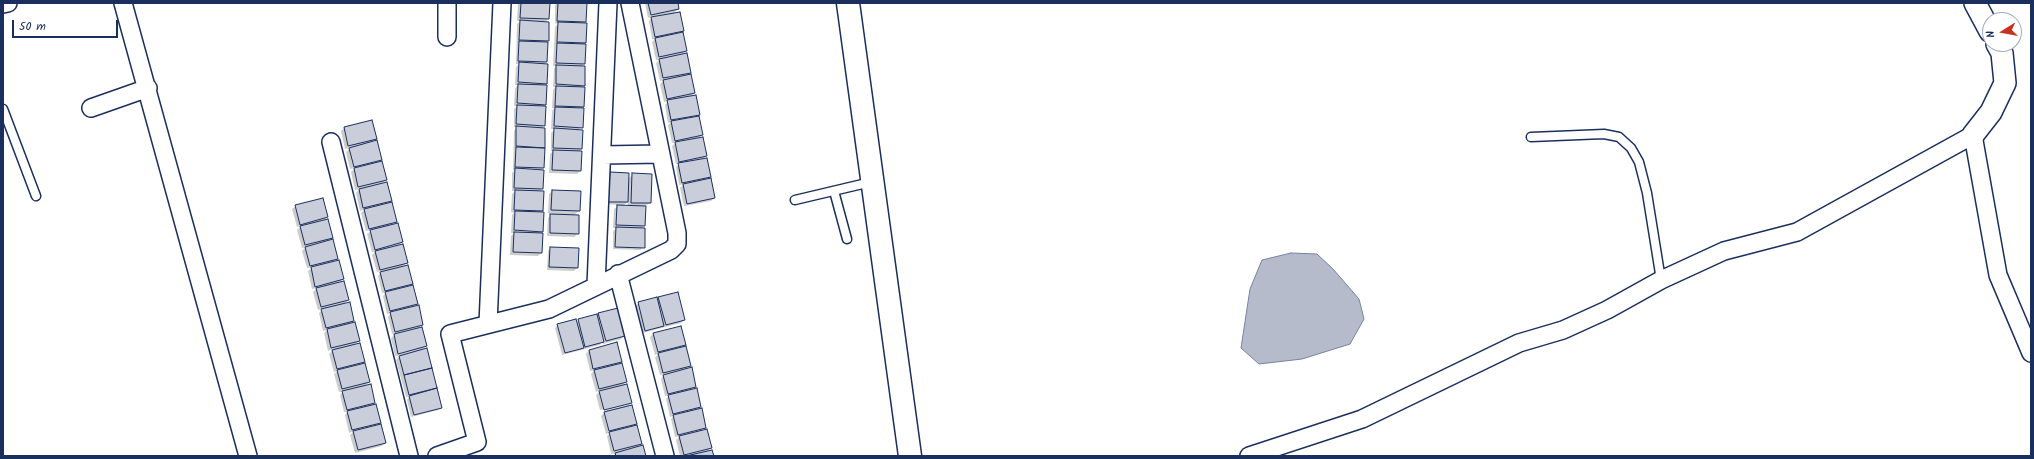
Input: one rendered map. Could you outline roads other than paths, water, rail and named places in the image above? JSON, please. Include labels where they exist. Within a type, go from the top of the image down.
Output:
[{"type":"main road","points":[[848,3],[910,456]]},
{"type":"street","points":[[3,4],[8,3]]},
{"type":"street","points":[[124,3],[248,456]]},
{"type":"street","points":[[447,3],[447,38]]},
{"type":"street","points":[[488,324],[502,3]]},
{"type":"street","points":[[596,285],[608,3]]},
{"type":"street","points":[[437,456],[458,453],[477,442],[450,334],[549,309],[618,274],[671,250],[677,244],[677,233],[630,3]]},
{"type":"street","points":[[1975,3],[1982,16]]},
{"type":"street","points":[[1249,456],[1362,419],[1519,343],[1563,330],[1607,310],[1661,280],[1724,251],[1797,232],[1972,135],[1991,112],[2005,83],[2001,52]]},
{"type":"street","points":[[91,108],[148,88]]},
{"type":"street","points":[[1972,135],[1998,275],[2031,353]]},
{"type":"street","points":[[331,142],[410,456]]},
{"type":"street","points":[[602,155],[660,154]]},
{"type":"street","points":[[618,274],[665,456]]},
{"type":"lane","points":[[3,109],[36,196]]},
{"type":"lane","points":[[1532,137],[1604,134],[1619,137],[1631,148],[1639,162],[1648,193],[1661,280]]},
{"type":"lane","points":[[795,200],[872,182]]},
{"type":"lane","points":[[834,191],[847,239]]},
{"type":"water","points":[[1291,253],[1317,254],[1333,269],[1359,299],[1364,319],[1350,344],[1302,359],[1259,364],[1241,348],[1250,289],[1262,260]]}]
